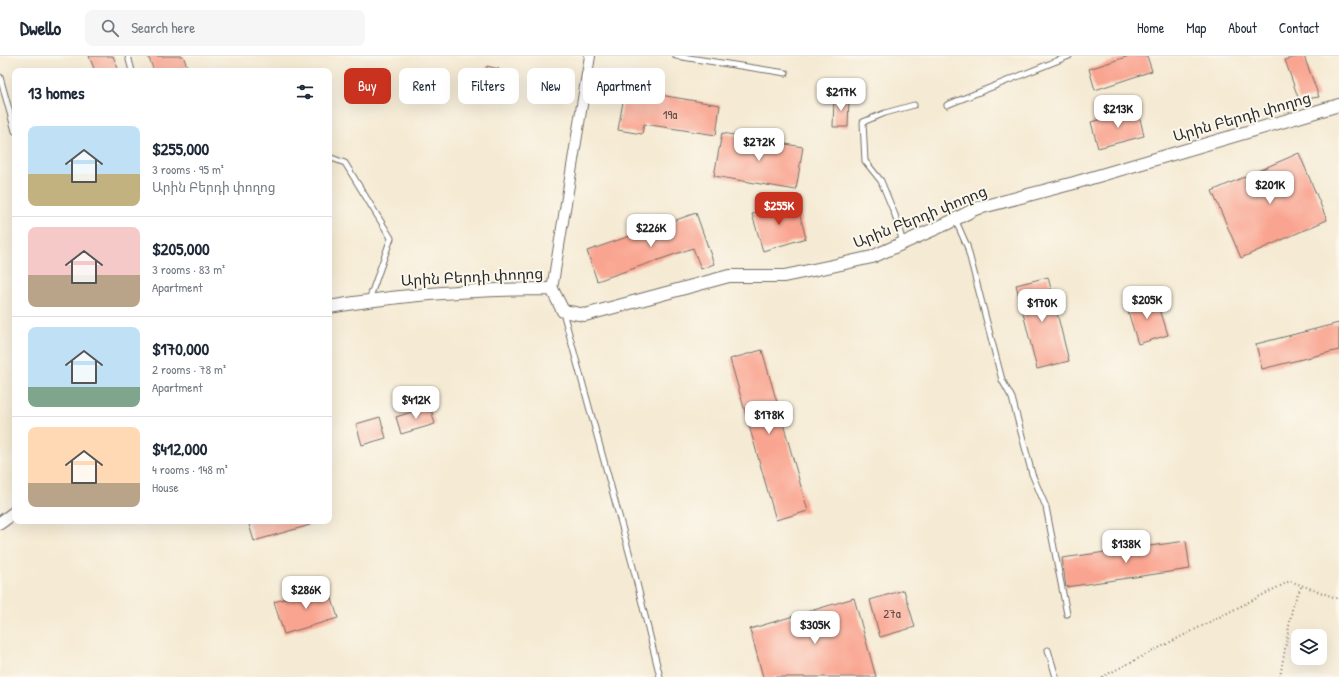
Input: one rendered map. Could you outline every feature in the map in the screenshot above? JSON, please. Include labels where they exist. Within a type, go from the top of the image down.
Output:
[{"type":"street","points":[[552,289],[590,56]]},
{"type":"street","name":"Արին Բերդի փողոց","points":[[332,306],[369,300],[497,289],[552,289],[563,311],[585,315],[729,276],[784,276],[872,256],[955,220],[975,209],[1074,183],[1339,105]]},
{"type":"street","points":[[0,523],[12,514]]},
{"type":"lane","points":[[128,56],[131,68]]},
{"type":"lane","points":[[676,56],[786,74]]},
{"type":"lane","points":[[947,105],[1069,56]]},
{"type":"lane","points":[[0,78],[12,120]]},
{"type":"lane","points":[[903,243],[895,215],[881,181],[865,161],[863,122],[885,113],[914,105]]},
{"type":"lane","points":[[332,158],[345,163],[391,238],[369,300]]},
{"type":"lane","points":[[955,220],[967,246],[1002,380],[1012,398],[1032,474],[1046,507],[1067,614]]},
{"type":"lane","points":[[563,311],[632,563],[660,677]]},
{"type":"lane","points":[[1048,650],[1056,677]]},
{"type":"path","points":[[1102,677],[1290,581],[1339,599]]},
{"type":"path","points":[[1280,677],[1293,604],[1302,586]]},
{"type":"building","points":[[89,56],[113,56],[118,68],[94,68]]},
{"type":"building","points":[[148,56],[183,56],[188,68],[153,68]]},
{"type":"building","points":[[1129,56],[1147,56],[1152,71],[1095,90],[1089,69]]},
{"type":"building","points":[[1304,56],[1319,97],[1299,100],[1285,60]]},
{"type":"building","points":[[665,96],[720,105],[716,135],[644,124],[642,134],[618,130],[623,104],[665,104]]},
{"type":"building","points":[[834,97],[849,98],[848,127],[833,127]]},
{"type":"building","points":[[1138,110],[1144,136],[1098,148],[1091,122]]},
{"type":"building","points":[[722,133],[803,147],[796,190],[714,176]]},
{"type":"building","points":[[1299,153],[1327,220],[1241,258],[1212,191]]},
{"type":"building","points":[[796,201],[806,238],[763,251],[752,214]]},
{"type":"building","points":[[696,213],[714,264],[701,269],[693,248],[597,281],[587,251]]},
{"type":"building","points":[[1048,277],[1069,361],[1037,369],[1016,285]]},
{"type":"building","points":[[1156,296],[1168,335],[1138,344],[1126,305]]},
{"type":"building","points":[[1339,323],[1339,350],[1262,369],[1256,344]]},
{"type":"building","points":[[762,350],[808,511],[776,520],[730,359]]},
{"type":"building","points":[[430,406],[435,424],[401,434],[396,417]]},
{"type":"building","points":[[380,417],[386,438],[362,445],[356,424]]},
{"type":"building","points":[[249,524],[310,525],[254,541]]},
{"type":"building","points":[[1186,541],[1190,569],[1066,587],[1062,558]]},
{"type":"building","points":[[328,586],[338,618],[284,634],[274,602]]},
{"type":"building","points":[[904,590],[915,627],[880,637],[870,600]]},
{"type":"building","points":[[854,598],[876,677],[763,677],[750,629]]}]
